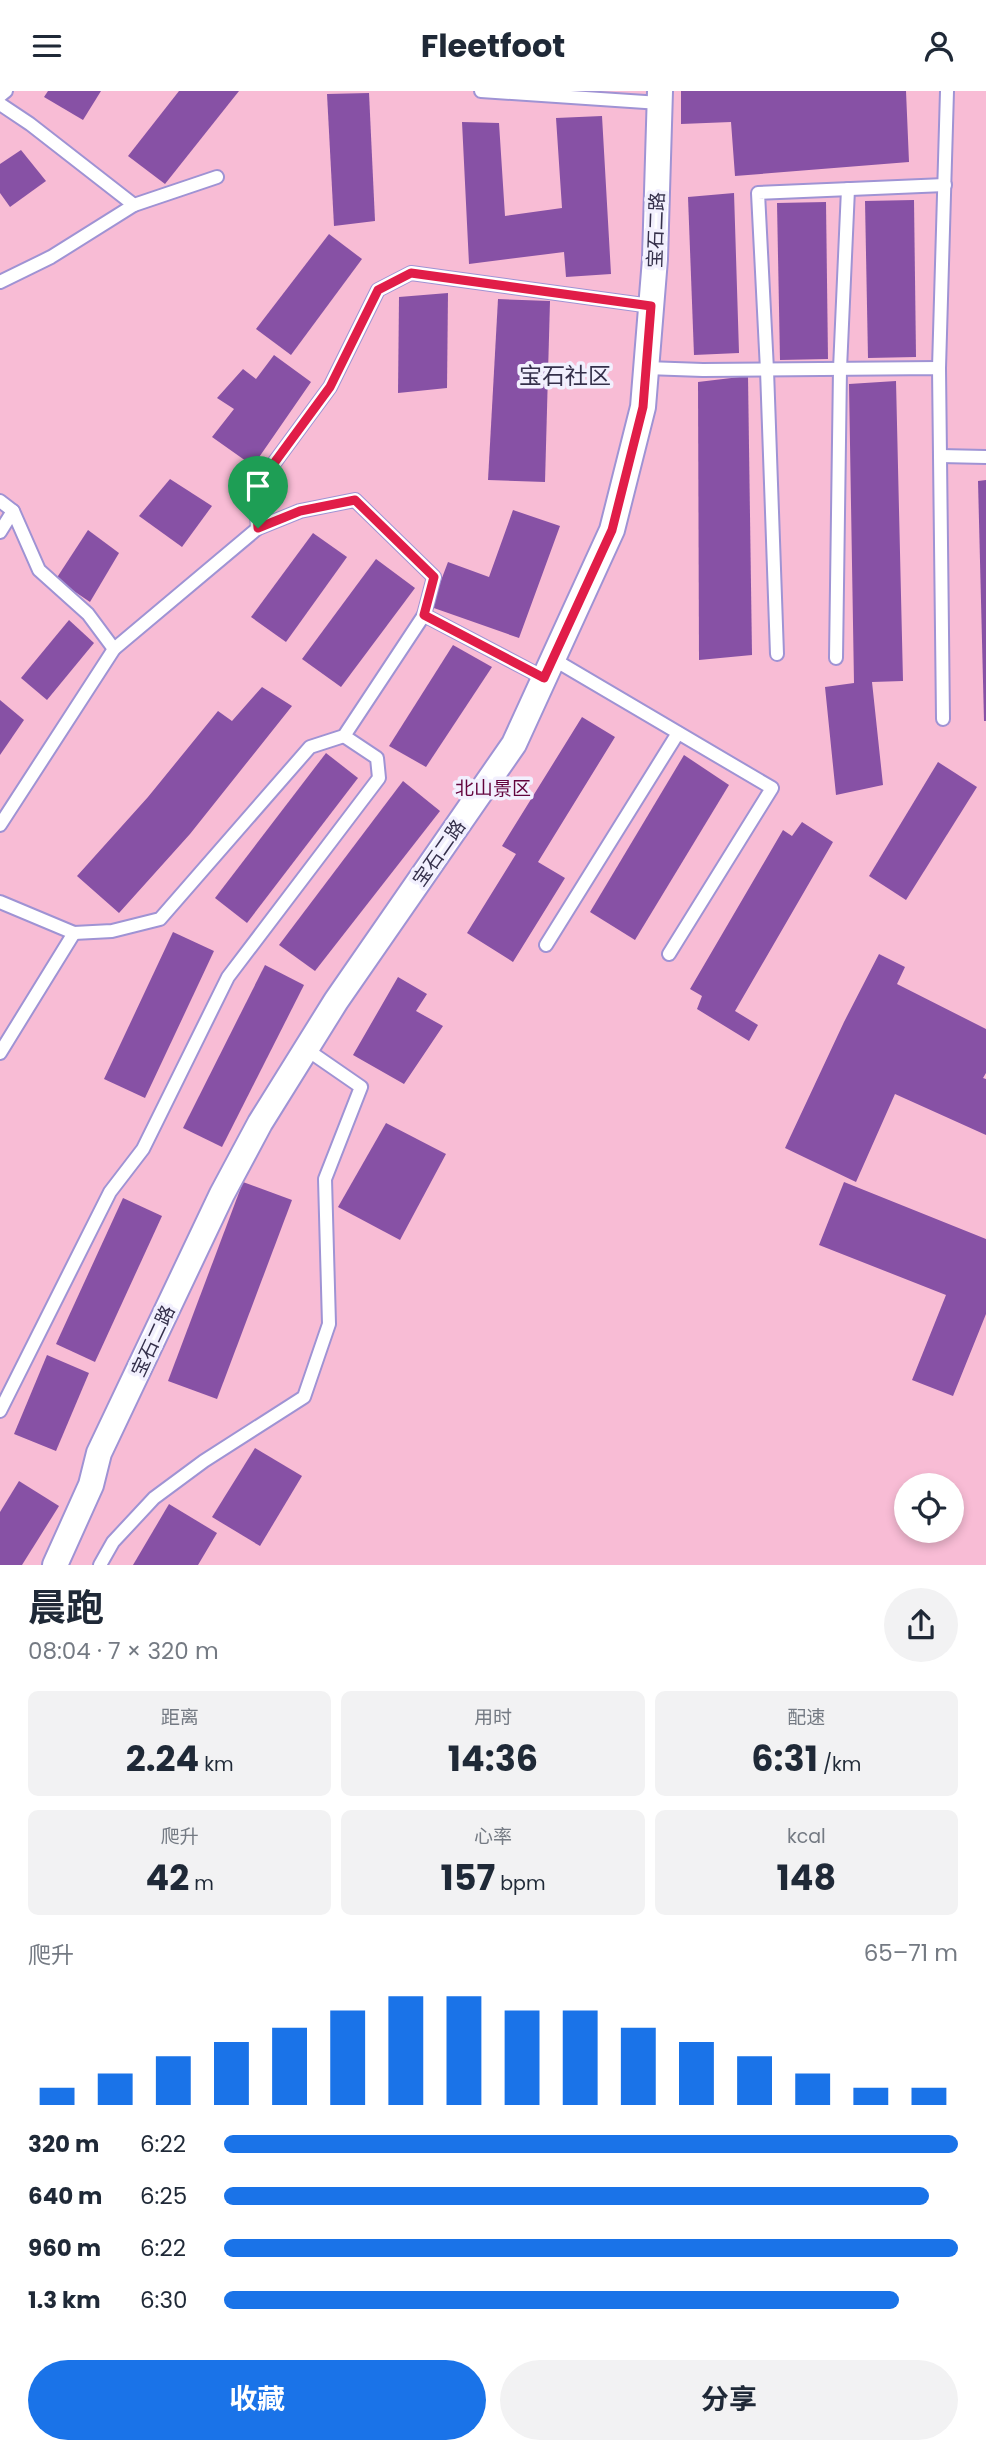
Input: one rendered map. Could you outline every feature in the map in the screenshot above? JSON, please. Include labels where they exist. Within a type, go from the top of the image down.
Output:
[{"type":"street","name":"宝石二路","points":[[55,1565],[91,1485],[99,1453],[222,1194],[260,1123],[336,1001],[514,744],[612,530],[643,407],[655,259],[660,97]]},
{"type":"lane","points":[[0,96],[6,91]]},
{"type":"lane","points":[[481,91],[660,97]]},
{"type":"lane","points":[[943,719],[939,368],[947,91]]},
{"type":"lane","points":[[0,104],[134,205]]},
{"type":"lane","points":[[0,282],[51,257],[134,205],[217,177]]},
{"type":"lane","points":[[776,654],[758,193],[944,184]]},
{"type":"lane","points":[[836,657],[840,369],[848,189]]},
{"type":"lane","points":[[258,528],[255,489],[330,387],[378,290],[411,273],[651,306]]},
{"type":"lane","points":[[646,368],[939,368]]},
{"type":"lane","points":[[940,456],[986,457]]},
{"type":"lane","points":[[0,825],[114,649],[258,528],[300,511],[355,500],[434,577],[424,615],[344,736],[310,747],[160,919],[112,931],[74,933],[0,902]]},
{"type":"lane","points":[[0,501],[13,511],[39,570],[88,614],[114,649]]},
{"type":"lane","points":[[0,532],[13,511]]},
{"type":"lane","points":[[424,615],[549,668],[678,733],[772,789],[668,954]]},
{"type":"lane","points":[[546,945],[678,733]]},
{"type":"lane","points":[[0,1411],[110,1192],[143,1149],[228,977],[379,778],[377,758],[344,736]]},
{"type":"lane","points":[[0,1053],[74,933]]},
{"type":"lane","points":[[100,1565],[113,1542],[154,1498],[204,1461],[304,1397],[330,1324],[325,1179],[361,1087],[306,1049]]},
{"type":"green space","name":"北山景区","points":[[0,91],[986,91],[986,1565],[0,1565]]},
{"type":"building","points":[[48,91],[101,91],[83,120],[44,97]]},
{"type":"building","points":[[179,91],[239,91],[165,184],[128,156]]},
{"type":"building","points":[[681,91],[906,91],[909,162],[735,176],[731,122],[681,124]]},
{"type":"building","points":[[369,93],[375,221],[334,226],[327,94]]},
{"type":"building","points":[[602,116],[611,274],[566,277],[564,252],[469,264],[462,122],[499,123],[505,216],[562,208],[556,118]]},
{"type":"building","points":[[21,150],[46,181],[10,207],[0,193],[0,164]]},
{"type":"building","points":[[734,193],[739,353],[694,355],[688,197]]},
{"type":"building","points":[[914,200],[916,357],[868,358],[865,201]]},
{"type":"building","points":[[826,202],[828,359],[780,360],[777,203]]},
{"type":"building","points":[[329,234],[362,259],[291,355],[256,329]]},
{"type":"building","points":[[448,293],[447,388],[398,393],[399,297]]},
{"type":"building","points":[[498,299],[550,301],[545,482],[488,480]]},
{"type":"building","points":[[274,355],[311,382],[253,466],[212,437],[234,409],[217,398],[243,369],[256,379]]},
{"type":"building","points":[[748,376],[752,655],[699,660],[698,382]]},
{"type":"building","points":[[896,381],[903,681],[872,682],[883,785],[836,795],[825,687],[854,683],[849,384]]},
{"type":"building","points":[[170,479],[212,506],[182,547],[139,516]]},
{"type":"building","points":[[986,480],[986,721],[984,721],[978,481]]},
{"type":"building","points":[[513,510],[560,526],[519,638],[431,607],[448,562],[489,577]]},
{"type":"building","points":[[88,530],[119,553],[90,602],[56,579]]},
{"type":"building","points":[[313,533],[347,557],[286,642],[251,617]]},
{"type":"building","points":[[376,559],[415,588],[341,687],[302,659]]},
{"type":"building","points":[[69,620],[94,643],[47,700],[21,678]]},
{"type":"building","points":[[453,645],[492,667],[426,767],[389,746]]},
{"type":"building","points":[[262,687],[292,706],[190,834],[119,913],[77,876],[148,797],[218,711],[232,721]]},
{"type":"building","points":[[0,700],[24,720],[0,755]]},
{"type":"building","points":[[582,717],[615,737],[538,862],[565,878],[513,962],[467,933],[516,854],[502,846]]},
{"type":"building","points":[[326,753],[358,778],[247,923],[215,898]]},
{"type":"building","points":[[684,755],[729,785],[635,940],[590,912]]},
{"type":"building","points":[[938,762],[977,787],[906,900],[869,876]]},
{"type":"building","points":[[403,781],[440,811],[315,971],[279,945]]},
{"type":"building","points":[[802,822],[833,842],[735,1011],[758,1025],[749,1041],[697,1009],[702,996],[690,989],[783,830],[792,836]]},
{"type":"building","points":[[173,932],[214,951],[145,1098],[104,1079]]},
{"type":"building","points":[[879,954],[905,967],[897,984],[986,1029],[986,1073],[983,1078],[986,1079],[986,1135],[895,1094],[856,1182],[785,1148]]},
{"type":"building","points":[[265,965],[304,985],[222,1147],[183,1128]]},
{"type":"building","points":[[398,977],[427,994],[416,1011],[443,1026],[404,1084],[353,1055]]},
{"type":"building","points":[[386,1123],[446,1154],[400,1240],[338,1207]]},
{"type":"building","points":[[243,1182],[292,1200],[217,1399],[168,1381]]},
{"type":"building","points":[[844,1182],[986,1239],[986,1314],[953,1396],[912,1380],[946,1295],[819,1245]]},
{"type":"building","points":[[123,1198],[162,1216],[95,1362],[56,1344]]},
{"type":"building","points":[[47,1355],[89,1373],[56,1451],[14,1434]]},
{"type":"building","points":[[255,1448],[302,1476],[260,1546],[212,1517]]},
{"type":"building","points":[[19,1481],[59,1506],[22,1565],[0,1565],[0,1512]]},
{"type":"building","points":[[169,1504],[217,1533],[198,1565],[133,1565]]},
{"type":"district","name":"宝石社区","points":[[565,376]]},
{"type":"route","points":[[411,273],[651,306],[643,407],[612,530],[544,678],[424,615],[434,577],[355,500],[300,511],[258,528],[255,489],[330,387],[378,290],[411,273]]}]
